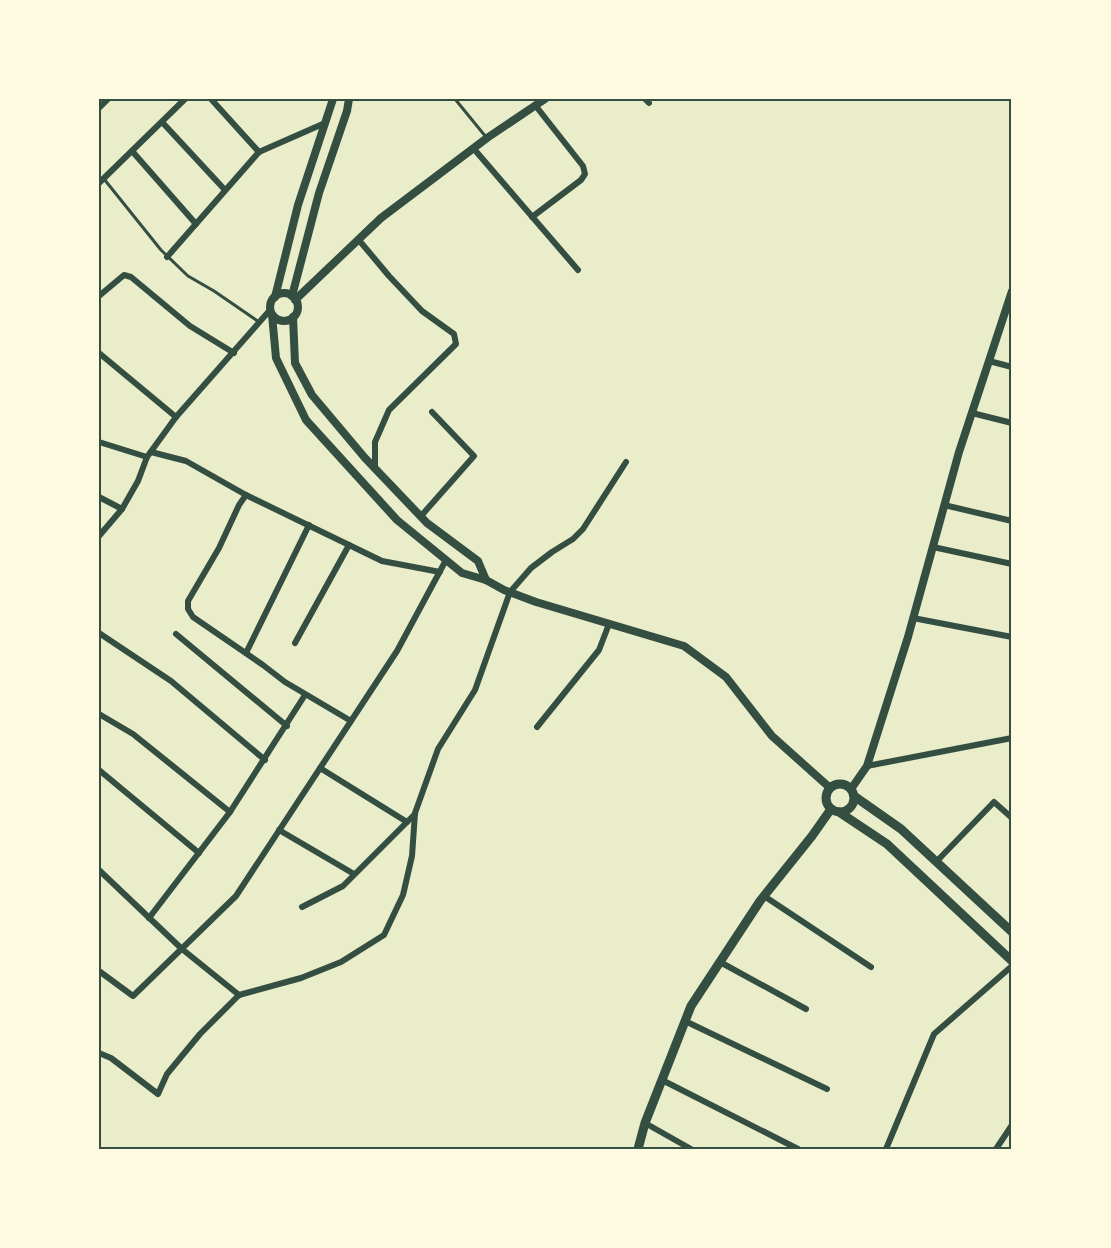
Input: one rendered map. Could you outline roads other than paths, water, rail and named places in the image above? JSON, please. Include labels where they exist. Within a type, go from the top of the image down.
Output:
[{"type":"main road","points":[[1012,932],[901,829],[845,784],[836,783],[829,787],[825,795],[826,803],[887,844],[1012,961]]},
{"type":"main road","points":[[638,1149],[645,1123],[692,1006],[764,896],[835,811],[847,810],[853,805],[853,792]]},
{"type":"street","points":[[99,108],[108,99]]},
{"type":"street","points":[[101,181],[185,99]]},
{"type":"street","points":[[211,99],[259,152]]},
{"type":"street","points":[[333,99],[298,205],[270,306],[276,358],[306,420],[397,520],[462,573],[486,580],[510,592],[684,646],[726,677],[772,736],[829,787]]},
{"type":"street","points":[[349,99],[319,193],[294,298],[298,308],[293,317],[295,363],[312,395],[375,468],[421,516],[478,561],[486,580]]},
{"type":"street","points":[[294,298],[381,218],[487,138],[545,99]]},
{"type":"street","points":[[532,217],[581,180],[585,174],[583,166],[535,105]]},
{"type":"street","points":[[162,122],[225,190]]},
{"type":"street","points":[[167,256],[259,152],[325,123]]},
{"type":"street","points":[[474,149],[578,270]]},
{"type":"street","points":[[132,151],[196,224]]},
{"type":"street","points":[[358,239],[423,311],[454,334],[456,344],[389,410],[375,442],[375,468]]},
{"type":"street","points":[[99,296],[124,275],[131,277],[190,326],[234,353]]},
{"type":"street","points":[[853,792],[867,766],[913,618],[972,413],[1012,291]]},
{"type":"street","points":[[274,297],[283,294],[294,298]]},
{"type":"street","points":[[271,313],[284,321],[293,317]]},
{"type":"street","points":[[99,536],[122,509],[149,455],[176,417],[271,313]]},
{"type":"street","points":[[99,353],[176,417]]},
{"type":"street","points":[[989,361],[1012,367]]},
{"type":"street","points":[[421,516],[474,456],[432,412]]},
{"type":"street","points":[[972,413],[1012,423]]},
{"type":"street","points":[[99,442],[149,455],[186,461],[246,495],[382,561],[440,572]]},
{"type":"street","points":[[99,1053],[111,1058],[158,1094],[167,1074],[193,1042],[239,995],[302,978],[341,962],[384,936],[403,895],[412,856],[415,813],[438,749],[475,690],[510,592],[531,568],[584,529],[626,462]]},
{"type":"street","points":[[246,495],[188,601],[188,609],[194,617],[305,695],[351,721]]},
{"type":"street","points":[[99,497],[122,509]]},
{"type":"street","points":[[944,505],[1012,521]]},
{"type":"street","points":[[246,653],[309,525]]},
{"type":"street","points":[[295,644],[350,545]]},
{"type":"street","points":[[933,548],[1012,564]]},
{"type":"street","points":[[99,971],[134,996],[236,896],[397,651],[446,560]]},
{"type":"street","points":[[913,618],[1012,637]]},
{"type":"street","points":[[537,727],[599,650],[609,624]]},
{"type":"street","points":[[99,633],[171,681],[265,760]]},
{"type":"street","points":[[176,634],[287,726]]},
{"type":"street","points":[[148,918],[230,812],[305,695]]},
{"type":"street","points":[[99,714],[133,734],[230,812]]},
{"type":"street","points":[[867,766],[1012,738]]},
{"type":"street","points":[[320,768],[407,822]]},
{"type":"street","points":[[99,770],[199,853]]},
{"type":"street","points":[[936,862],[994,802],[1012,818]]},
{"type":"street","points":[[302,907],[342,886],[415,813]]},
{"type":"street","points":[[279,830],[354,874]]},
{"type":"street","points":[[99,870],[182,950],[239,995]]},
{"type":"street","points":[[764,896],[871,967]]},
{"type":"street","points":[[720,962],[806,1010]]},
{"type":"street","points":[[886,1149],[934,1034],[1012,966]]},
{"type":"street","points":[[686,1021],[827,1089]]},
{"type":"street","points":[[662,1080],[798,1149]]},
{"type":"street","points":[[645,1123],[691,1149]]},
{"type":"street","points":[[996,1149],[1012,1125]]},
{"type":"lane","points":[[455,99],[487,138]]},
{"type":"lane","points":[[101,181],[167,256],[188,276],[260,323]]}]
